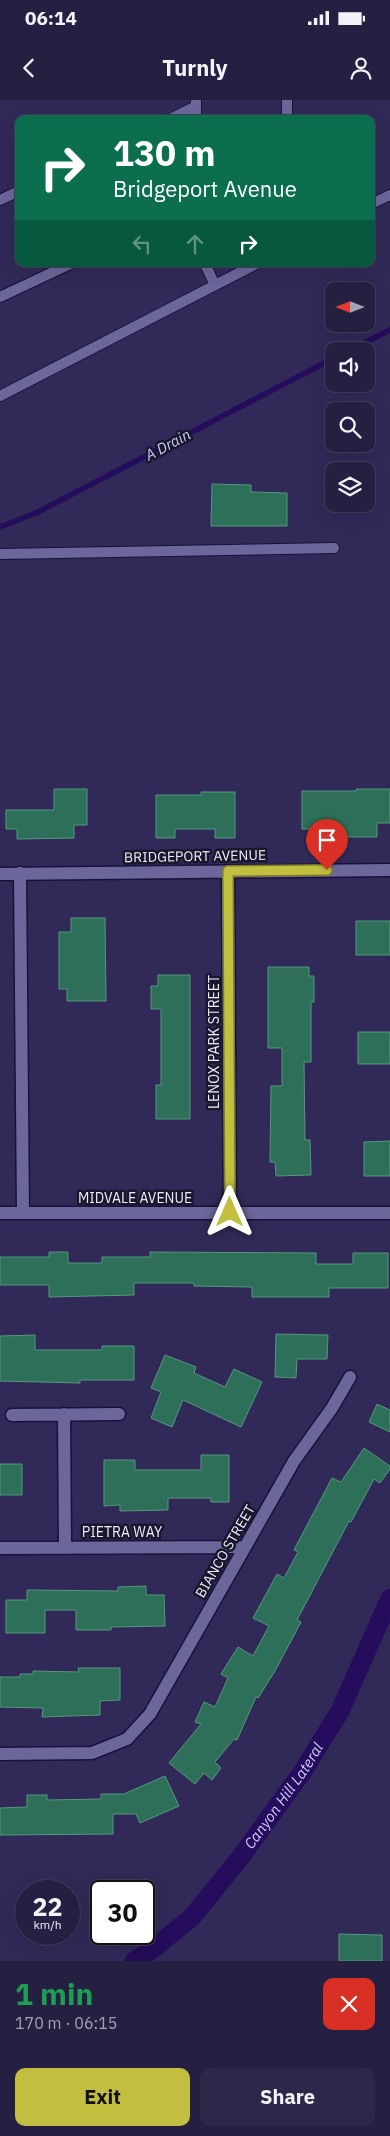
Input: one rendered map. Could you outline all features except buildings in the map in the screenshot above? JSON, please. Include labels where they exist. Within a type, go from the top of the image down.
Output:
[{"type":"street","name":"BRIDGEPORT AVENUE","points":[[0,874],[390,870]]},
{"type":"street","name":"LENOX PARK STREET","points":[[228,871],[230,1212]]},
{"type":"street","points":[[20,873],[22,1212]]},
{"type":"street","name":"MIDVALE AVENUE","points":[[0,1212],[390,1213]]},
{"type":"street","name":"BIANCO STREET","points":[[0,1754],[92,1753],[127,1739],[150,1714],[294,1461],[332,1408],[350,1378]]},
{"type":"street","points":[[64,1414],[65,1547]]},
{"type":"street","points":[[12,1415],[119,1414]]},
{"type":"street","name":"PIETRA WAY","points":[[0,1548],[245,1547]]},
{"type":"lane","points":[[287,100],[288,115]]},
{"type":"lane","points":[[176,115],[196,103]]},
{"type":"lane","points":[[0,200],[15,193]]},
{"type":"lane","points":[[375,202],[390,195]]},
{"type":"lane","points":[[0,297],[64,267]]},
{"type":"lane","points":[[207,267],[216,285]]},
{"type":"lane","points":[[0,396],[250,267]]},
{"type":"lane","points":[[0,554],[334,548]]},
{"type":"waterway","name":"A Drain","points":[[366,342],[390,330]]},
{"type":"waterway","name":"A Drain","points":[[0,527],[36,513],[325,363]]},
{"type":"waterway","name":"Canyon Hill Lateral","points":[[134,1961],[153,1949],[192,1917],[240,1858],[303,1771],[340,1711],[390,1598]]},
{"type":"route","points":[[230,1212],[228,871],[327,870]]}]
